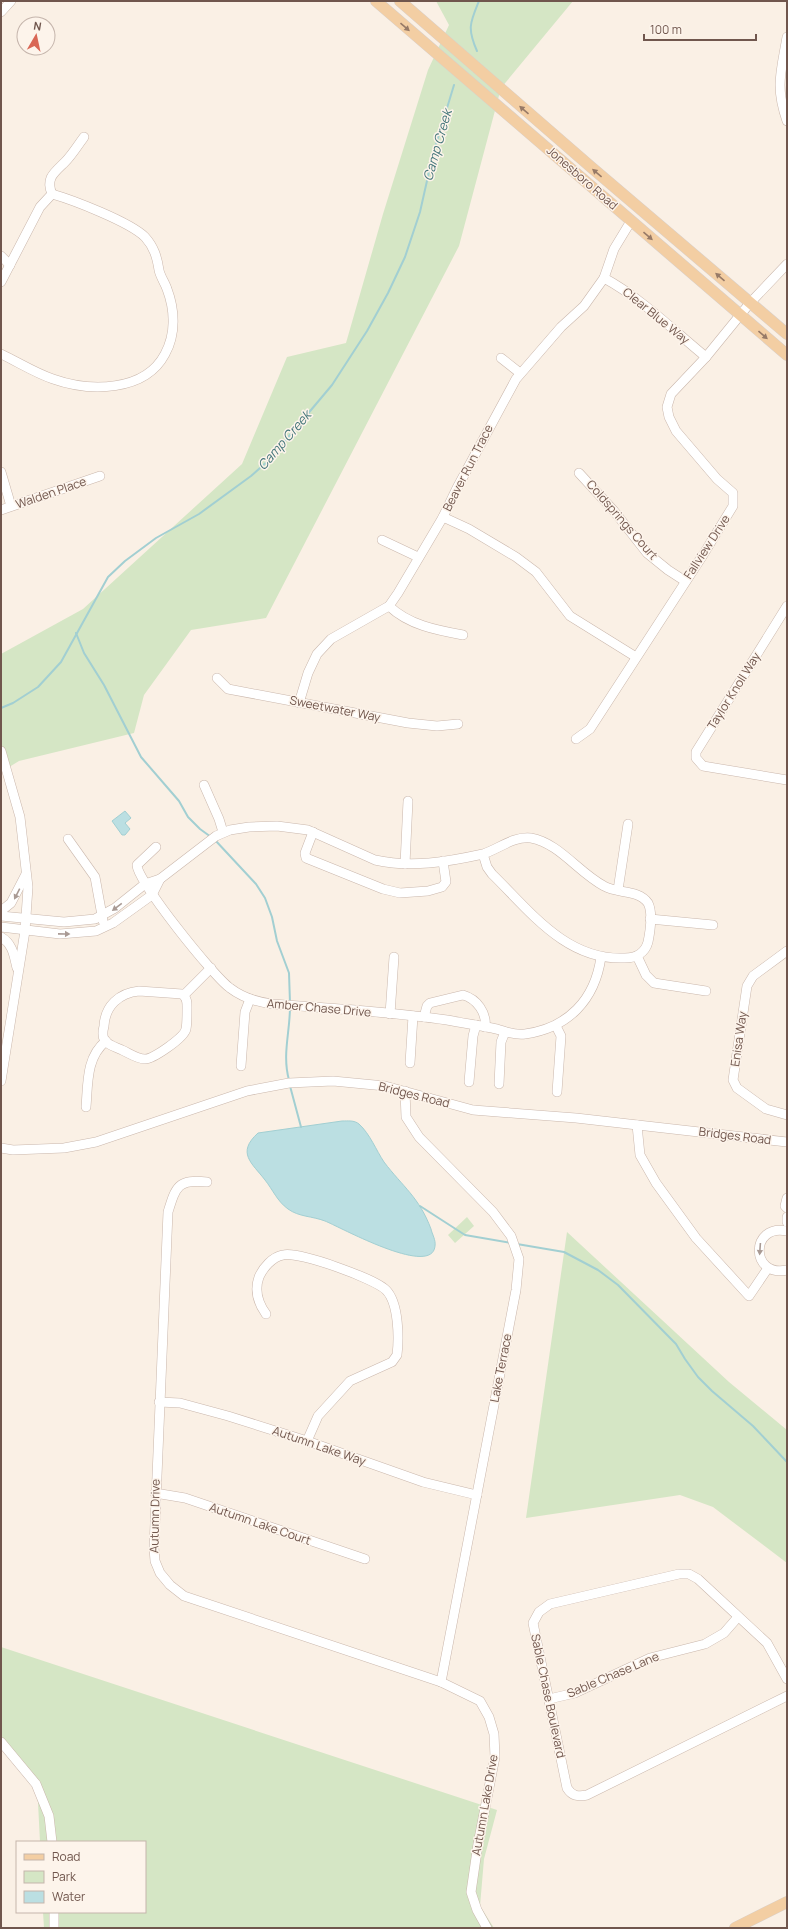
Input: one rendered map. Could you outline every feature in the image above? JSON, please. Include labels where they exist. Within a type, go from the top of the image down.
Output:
[{"type":"main road","name":"Jonesboro Road","points":[[376,1],[787,355]]},
{"type":"main road","name":"Jonesboro Road","points":[[400,1],[585,163],[787,334]]},
{"type":"main road","points":[[735,1928],[787,1902]]},
{"type":"street","points":[[1,12],[11,1]]},
{"type":"street","points":[[787,37],[779,86],[780,102],[787,121]]},
{"type":"street","points":[[52,194],[49,186],[52,175],[65,162],[84,137]]},
{"type":"street","points":[[1,282],[6,264],[40,208],[52,194]]},
{"type":"street","points":[[1,354],[52,379],[84,385],[114,385],[130,383],[147,374],[161,361],[170,345],[174,324],[172,303],[159,270],[156,256],[149,241],[135,229],[65,197],[52,194]]},
{"type":"street","name":"Beaver Run Trace","points":[[299,702],[308,673],[317,654],[331,639],[389,606],[398,593],[443,517],[497,412],[520,373],[561,327],[584,306],[604,278],[614,249],[631,220]]},
{"type":"street","points":[[1,256],[6,264]]},
{"type":"street","name":"Fallview Drive","points":[[576,739],[590,729],[733,506],[733,493],[717,479],[676,431],[669,417],[667,407],[671,394],[706,356],[750,303],[787,264]]},
{"type":"street","name":"Clear Blue Way","points":[[604,278],[617,285],[637,300],[706,356]]},
{"type":"street","points":[[501,358],[520,373]]},
{"type":"street","points":[[1,472],[11,506]]},
{"type":"street","name":"Coldsprings Court","points":[[579,473],[614,511],[647,553],[668,570],[685,581]]},
{"type":"street","name":"Walden Place","points":[[1,510],[100,476]]},
{"type":"street","points":[[443,517],[476,533],[516,557],[536,572],[570,616],[636,657]]},
{"type":"street","points":[[382,540],[418,557]]},
{"type":"street","points":[[389,606],[399,616],[412,622],[428,628],[463,635]]},
{"type":"street","name":"Taylor Knoll Way","points":[[787,606],[696,752],[696,758],[703,766],[787,780]]},
{"type":"street","name":"Sweetwater Way","points":[[217,678],[228,689],[408,723],[437,726],[458,724]]},
{"type":"street","points":[[1,751],[20,817],[27,872],[27,918],[1,1081]]},
{"type":"street","points":[[204,784],[223,832]]},
{"type":"street","points":[[405,864],[408,801]]},
{"type":"street","points":[[618,890],[628,824]]},
{"type":"street","points":[[1,916],[71,922],[88,921],[101,917],[145,884],[160,879],[202,846],[223,832],[268,825],[297,828],[312,832],[375,860],[405,864],[443,861],[483,854],[495,850],[515,839],[536,839],[552,848],[603,886],[643,898],[648,905],[650,919],[646,948],[637,956],[619,958],[601,957],[578,950],[559,939],[492,874],[487,867],[483,854]]},
{"type":"street","points":[[312,832],[305,852],[306,858],[392,891],[409,894],[442,887],[446,882],[443,861]]},
{"type":"street","points":[[68,839],[95,877],[101,917],[105,928]]},
{"type":"street","name":"Amber Chase Drive","points":[[156,846],[137,865],[145,884],[152,895],[211,968],[230,989],[250,999],[272,1004],[424,1017],[480,1026],[504,1032],[526,1034],[556,1026],[575,1012],[582,1004],[598,974],[601,957]]},
{"type":"street","points":[[1,911],[15,898],[27,872]]},
{"type":"street","points":[[1,927],[25,931],[77,934],[96,931],[105,928],[125,916],[152,895],[160,879]]},
{"type":"street","points":[[650,919],[713,925]]},
{"type":"street","points":[[1,937],[7,941],[13,949],[19,972]]},
{"type":"street","name":"Enisa Way","points":[[787,951],[753,976],[746,986],[733,1080],[737,1088],[766,1109],[787,1115]]},
{"type":"street","points":[[637,956],[646,975],[654,983],[706,991]]},
{"type":"street","points":[[390,1014],[394,957]]},
{"type":"street","points":[[184,996],[211,968]]},
{"type":"street","points":[[138,990],[184,996],[187,1003],[185,1032],[180,1039],[153,1056],[144,1059],[137,1058],[106,1041],[103,1036],[105,1017],[110,1005],[125,993],[138,990]]},
{"type":"street","points":[[424,1017],[427,1006],[430,1003],[463,995],[473,1001],[482,1010],[485,1016],[473,1036],[469,1082]]},
{"type":"street","name":"Amber Chase Drive","points":[[241,1066],[245,1012],[250,999]]},
{"type":"street","points":[[410,1063],[412,1016]]},
{"type":"street","points":[[556,1026],[561,1036],[557,1092]]},
{"type":"street","points":[[499,1084],[501,1042],[504,1032]]},
{"type":"street","points":[[86,1107],[91,1063],[98,1048],[106,1041]]},
{"type":"street","name":"Bridges Road","points":[[1,1148],[12,1150],[64,1148],[96,1142],[247,1091],[289,1083],[333,1081],[385,1086],[473,1110],[637,1125],[787,1142]]},
{"type":"street","name":"Lake Terrace","points":[[405,1091],[406,1117],[419,1137],[493,1212],[511,1236],[519,1260],[516,1290],[441,1682]]},
{"type":"street","points":[[637,1125],[640,1155],[656,1183],[696,1238],[749,1296],[768,1268]]},
{"type":"street","name":"Autumn Drive","points":[[207,1182],[190,1181],[180,1184],[174,1192],[168,1212],[155,1494],[155,1561],[160,1572],[170,1585],[184,1596],[441,1682]]},
{"type":"street","points":[[787,1198],[787,1208]]},
{"type":"street","points":[[787,1217],[787,1222]]},
{"type":"street","points":[[787,1231],[781,1229],[768,1233],[760,1243],[760,1256],[768,1268],[781,1271],[787,1270]]},
{"type":"street","points":[[266,1314],[260,1306],[257,1284],[262,1271],[272,1260],[282,1255],[293,1255],[313,1260],[368,1279],[386,1290],[393,1302],[397,1322],[398,1356],[392,1362],[350,1381],[318,1416],[307,1441]]},
{"type":"street","name":"Autumn Lake Way","points":[[159,1402],[180,1403],[307,1441],[423,1482],[477,1495]]},
{"type":"street","name":"Autumn Lake Court","points":[[155,1494],[191,1501],[365,1559]]},
{"type":"street","name":"Sable Chase Boulevard","points":[[787,1679],[767,1643],[698,1579],[684,1574],[550,1604],[539,1612],[533,1627],[567,1788],[570,1792],[578,1796],[587,1795],[787,1696]]},
{"type":"street","name":"Sable Chase Lane","points":[[548,1699],[575,1693],[650,1658],[705,1644],[724,1633],[738,1617]]},
{"type":"street","name":"Autumn Lake Drive","points":[[441,1682],[480,1701],[489,1717],[494,1734],[495,1757],[478,1844],[471,1892],[476,1910],[487,1928]]},
{"type":"street","points":[[1,1742],[36,1784],[49,1816],[52,1841]]},
{"type":"street","points":[[54,1913],[54,1928]]},
{"type":"green space","points":[[436,1],[573,1],[501,88],[459,246],[266,618],[191,630],[144,695],[134,733],[19,761],[1,772],[1,654],[83,609],[242,464],[287,357],[346,343],[383,214],[428,70],[449,25]]},
{"type":"green space","points":[[467,1217],[474,1226],[455,1243],[448,1235]]},
{"type":"green space","points":[[567,1232],[729,1382],[787,1430],[787,1563],[713,1507],[680,1495],[526,1518]]},
{"type":"green space","points":[[1,1647],[497,1810],[484,1859],[480,1906],[494,1928],[44,1928],[43,1913],[146,1913],[146,1841],[40,1841],[37,1783],[1,1745]]},
{"type":"water","points":[[125,811],[131,818],[125,823],[130,829],[125,835],[122,835],[112,821]]},
{"type":"water","points":[[342,1121],[355,1122],[363,1128],[370,1137],[384,1162],[416,1200],[426,1218],[434,1239],[435,1246],[430,1254],[419,1256],[403,1254],[384,1248],[325,1221],[292,1212],[278,1199],[248,1158],[248,1146],[251,1140],[258,1133]]},
{"type":"waterway","name":"Camp Creek","points":[[477,51],[472,37],[471,26],[473,15],[479,1]]},
{"type":"waterway","name":"Camp Creek","points":[[1,708],[13,703],[38,687],[61,662],[108,577],[125,561],[156,538],[199,514],[251,476],[269,460],[332,385],[367,331],[388,293],[405,257],[420,212],[433,154],[454,85]]},
{"type":"waterway","points":[[76,633],[84,653],[104,685],[141,757],[179,801],[188,817],[211,837]]},
{"type":"waterway","points":[[215,840],[256,884],[265,898],[272,917],[277,941],[289,973],[290,1003]]},
{"type":"waterway","points":[[289,1080],[286,1053],[290,1007]]},
{"type":"waterway","points":[[290,1086],[301,1127]]},
{"type":"waterway","points":[[420,1206],[465,1235],[511,1243]]},
{"type":"waterway","points":[[517,1244],[564,1252],[598,1270],[618,1285],[676,1344],[698,1377],[753,1426],[787,1462]]}]
